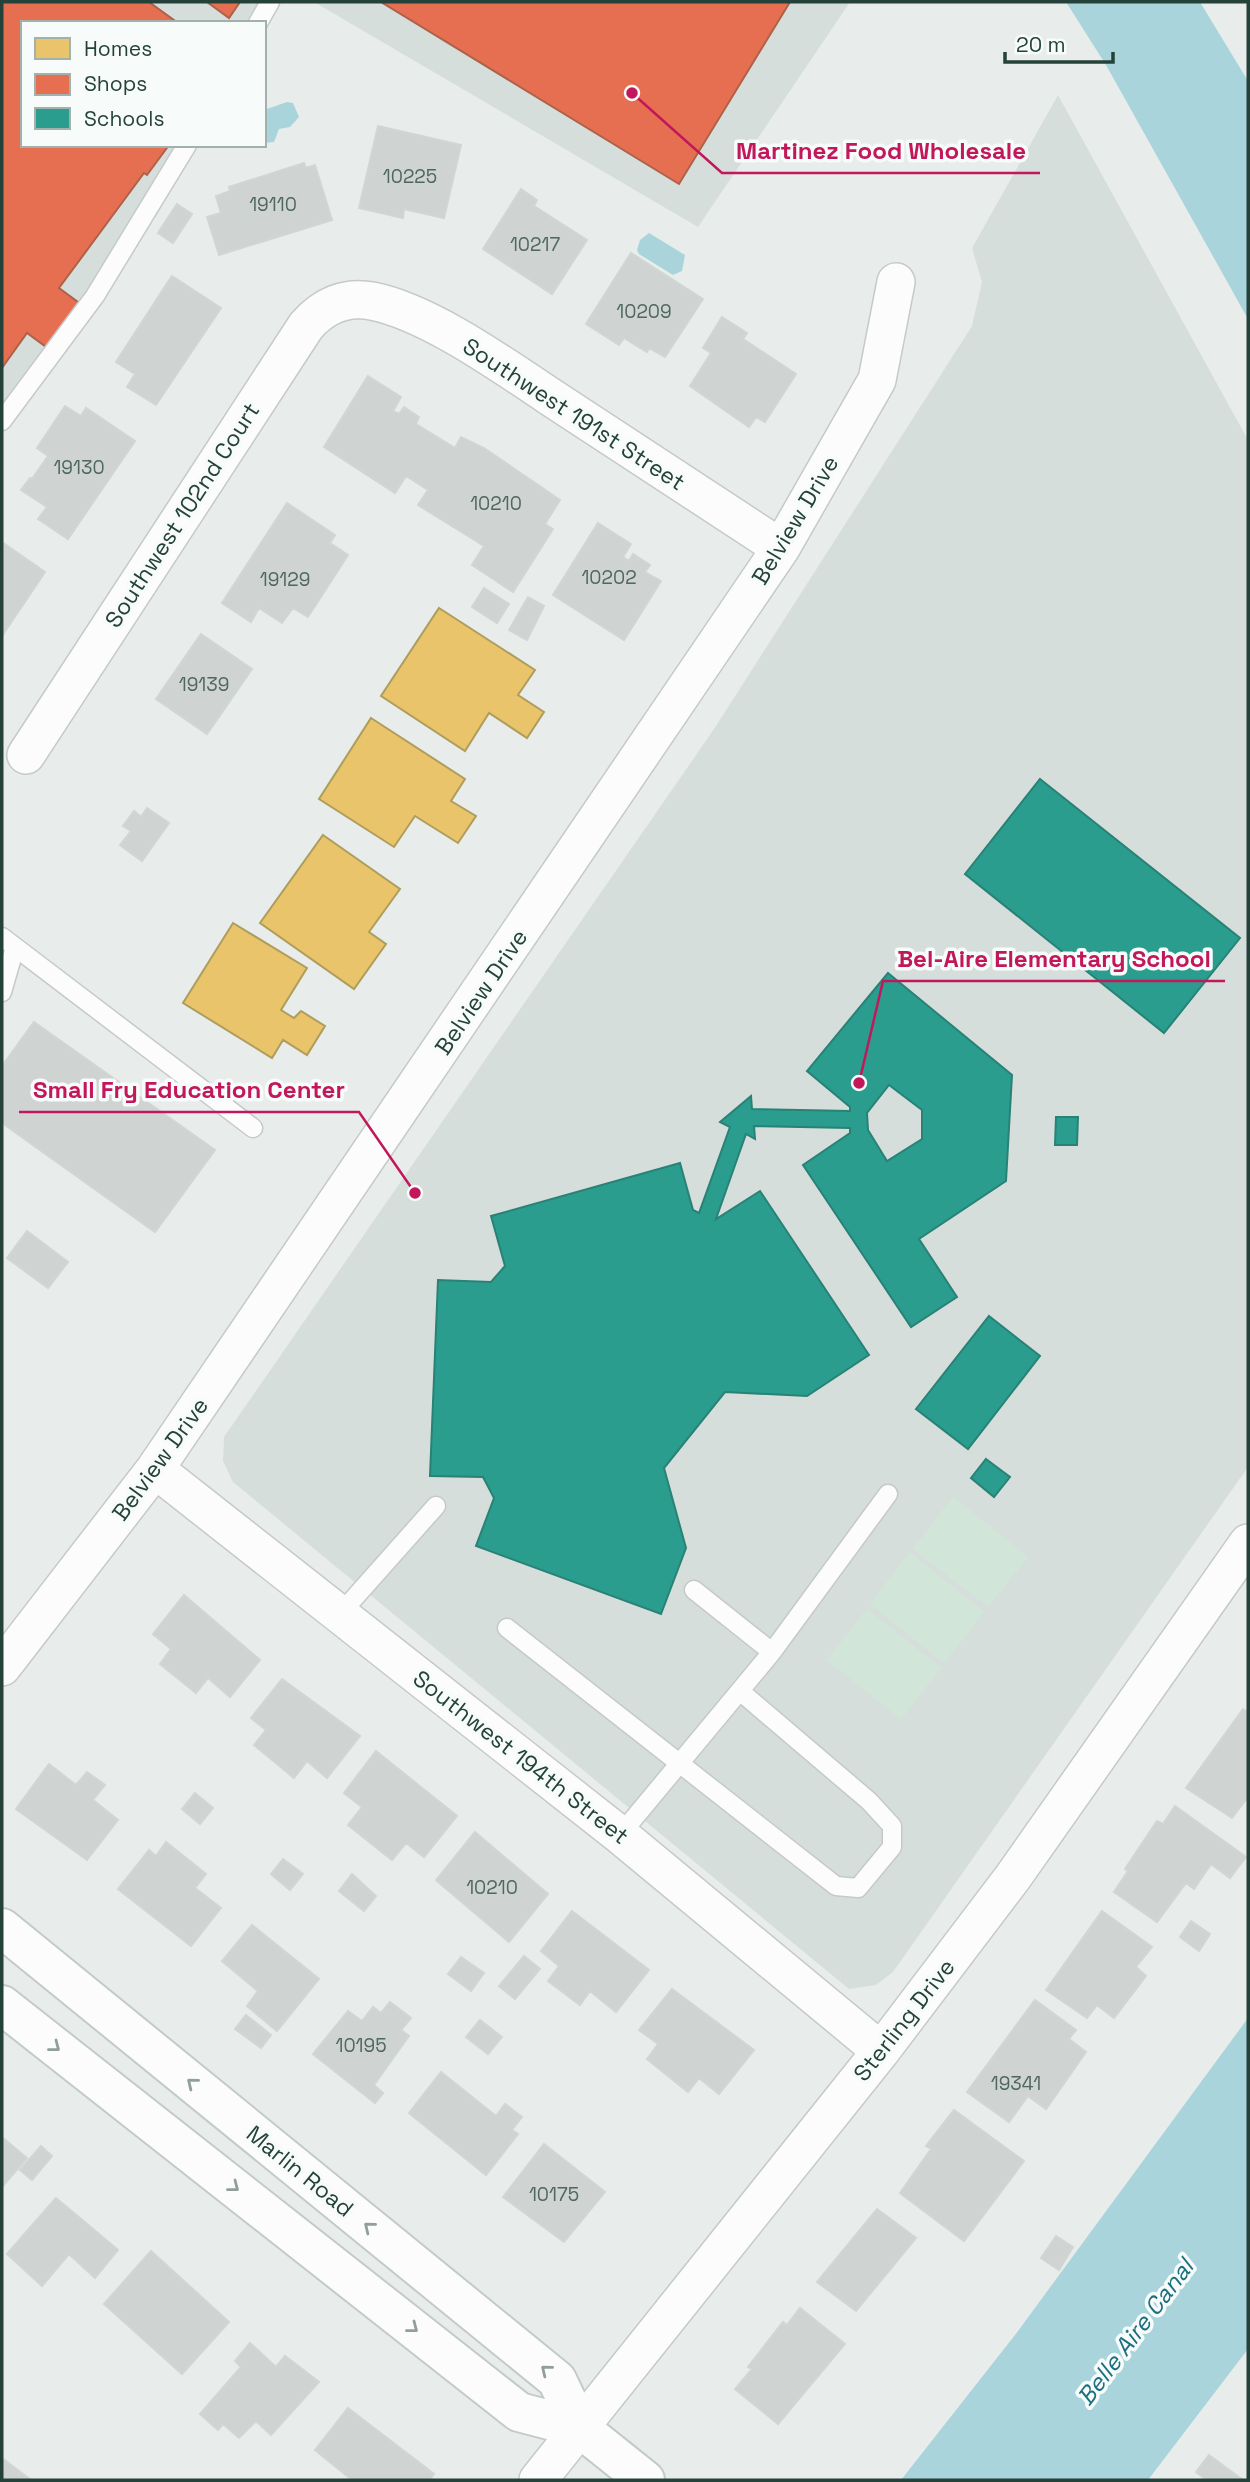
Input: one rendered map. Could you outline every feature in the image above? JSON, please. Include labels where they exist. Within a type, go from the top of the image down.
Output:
[{"type":"street","name":"Belview Drive","points":[[2,1667],[155,1469],[781,548],[877,380],[897,282]]},
{"type":"street","name":"Southwest 191st Street","points":[[358,299],[414,315],[489,357],[781,548]]},
{"type":"street","name":"Southwest 102nd Court","points":[[26,755],[306,326],[327,306],[358,299]]},
{"type":"street","name":"Southwest 194th Street","points":[[155,1469],[620,1835],[881,2051]]},
{"type":"street","name":"Sterling Drive","points":[[538,2480],[881,2051],[1013,1877],[1248,1542]]},
{"type":"street","name":"Marlin Road","points":[[2,1928],[557,2380],[580,2428]]},
{"type":"street","name":"Marlin Road","points":[[2,2004],[519,2412],[580,2428],[645,2480]]},
{"type":"lane","points":[[259,21],[270,2]]},
{"type":"lane","points":[[2,421],[95,296],[186,147]]},
{"type":"lane","points":[[2,992],[8,942]]},
{"type":"lane","points":[[8,942],[253,1128]]},
{"type":"lane","points":[[620,1835],[741,1692],[888,1494]]},
{"type":"lane","points":[[340,1614],[436,1506]]},
{"type":"lane","points":[[694,1590],[772,1652]]},
{"type":"lane","points":[[507,1628],[836,1886],[858,1888],[892,1847],[892,1826],[869,1801],[741,1692]]},
{"type":"shaded area","points":[[2,2],[261,2],[252,21],[21,21],[21,147],[177,147],[77,317],[2,412]]},
{"type":"shaded area","points":[[314,2],[850,2],[698,227]]},
{"type":"shaded area","points":[[1058,95],[1248,440],[1248,1467],[893,1972],[876,1985],[849,1989],[233,1482],[223,1461],[224,1437],[714,729],[972,326],[982,282],[972,248]]},
{"type":"green space","points":[[953,1497],[1028,1557],[988,1607],[913,1549]]},
{"type":"green space","points":[[910,1552],[984,1612],[944,1663],[870,1604]]},
{"type":"green space","points":[[867,1609],[941,1668],[901,1719],[827,1660]]},
{"type":"water","points":[[1066,2],[1200,2],[1248,81],[1248,319],[1106,65]]},
{"type":"water","points":[[287,102],[293,103],[299,117],[290,127],[279,129],[274,142],[266,143],[266,109]]},
{"type":"water","points":[[649,233],[685,255],[682,271],[673,275],[639,254],[637,250],[640,240]]},
{"type":"water","name":"Belle Aire Canal","points":[[1248,2018],[1248,2349],[1148,2480],[901,2480],[1015,2335]]},
{"type":"building: Homes","points":[[439,608],[535,670],[518,695],[544,712],[527,738],[489,713],[465,751],[381,696]]},
{"type":"building: Homes","points":[[371,718],[465,779],[451,801],[476,816],[458,843],[415,816],[394,847],[319,799]]},
{"type":"building: Homes","points":[[323,835],[400,889],[369,932],[386,944],[354,989],[260,923]]},
{"type":"building: Homes","points":[[233,923],[307,968],[281,1010],[294,1018],[301,1011],[325,1026],[307,1055],[283,1040],[272,1058],[183,1003]]},
{"type":"building: Shops","points":[[2,2],[149,2],[175,21],[21,21],[21,147],[168,147],[147,175],[144,173],[59,288],[82,305],[49,349],[27,333],[2,368]]},
{"type":"building: Shops","points":[[207,2],[240,2],[229,18]]},
{"type":"building: Shops","points":[[381,2],[790,2],[679,184]]},
{"type":"building: Schools","points":[[1040,779],[1240,938],[1164,1033],[965,874]]},
{"type":"building: Schools","points":[[888,973],[1012,1075],[1006,1181],[919,1239],[957,1297],[911,1327],[803,1165],[850,1133],[850,1128],[754,1126],[755,1139],[746,1134],[716,1219],[760,1191],[869,1355],[807,1396],[725,1392],[664,1468],[686,1548],[661,1614],[476,1546],[494,1498],[483,1477],[430,1476],[438,1280],[491,1282],[505,1266],[491,1216],[680,1163],[693,1210],[699,1213],[730,1127],[720,1122],[751,1096],[752,1109],[850,1111],[850,1107],[807,1071]],"holes":[[[889,1085],[922,1110],[922,1139],[887,1161],[868,1130],[867,1113]]]},
{"type":"building: Schools","points":[[1056,1117],[1078,1117],[1077,1145],[1055,1145]]},
{"type":"building: Schools","points":[[989,1316],[1040,1356],[968,1449],[916,1409]]},
{"type":"building: Schools","points":[[986,1459],[1010,1477],[994,1497],[971,1478]]},
{"type":"building: Other","points":[[378,126],[461,145],[444,218],[404,209],[403,218],[359,208]]},
{"type":"building: Other","points":[[304,163],[306,168],[315,165],[332,220],[219,255],[207,217],[221,213],[216,196],[230,191],[229,187]]},
{"type":"building: Other","points":[[521,189],[537,200],[534,206],[587,240],[552,294],[483,249]]},
{"type":"building: Other","points":[[177,204],[192,214],[173,243],[158,233]]},
{"type":"building: Other","points":[[631,253],[703,299],[665,357],[649,348],[647,352],[624,338],[619,345],[586,324]]},
{"type":"building: Other","points":[[172,276],[221,308],[156,405],[127,387],[135,374],[116,362]]},
{"type":"building: Other","points":[[722,317],[747,333],[743,339],[796,374],[765,422],[756,417],[749,427],[690,386],[711,353],[703,348]]},
{"type":"building: Other","points":[[368,376],[401,397],[393,411],[399,414],[404,407],[419,417],[416,424],[455,448],[461,437],[484,448],[560,500],[545,524],[553,529],[513,592],[472,565],[484,546],[418,505],[428,490],[406,476],[395,493],[324,447]]},
{"type":"building: Other","points":[[65,406],[81,416],[86,408],[135,441],[68,539],[38,519],[47,507],[21,490],[48,456],[37,448]]},
{"type":"building: Other","points":[[287,503],[335,535],[330,543],[348,555],[308,617],[293,608],[282,623],[259,608],[251,622],[222,603]]},
{"type":"building: Other","points":[[598,523],[631,544],[623,557],[629,561],[633,554],[650,565],[645,572],[661,581],[624,640],[553,595]]},
{"type":"building: Other","points":[[2,542],[45,572],[2,636]]},
{"type":"building: Other","points":[[484,588],[509,604],[497,623],[472,607]]},
{"type":"building: Other","points":[[528,597],[544,606],[527,640],[509,630]]},
{"type":"building: Other","points":[[201,634],[252,669],[207,734],[156,699]]},
{"type":"building: Other","points":[[147,808],[169,823],[142,861],[120,845],[131,831],[123,826],[134,811],[141,817]]},
{"type":"building: Other","points":[[34,1022],[215,1150],[155,1232],[2,1123],[2,1066]]},
{"type":"building: Other","points":[[27,1231],[68,1262],[48,1288],[7,1258]]},
{"type":"building: Other","points":[[184,1595],[260,1660],[230,1697],[208,1678],[196,1693],[160,1664],[171,1649],[153,1634]]},
{"type":"building: Other","points":[[282,1679],[360,1736],[327,1778],[307,1761],[294,1778],[254,1745],[266,1730],[251,1718]]},
{"type":"building: Other","points":[[1243,1709],[1248,1712],[1248,1797],[1232,1818],[1186,1788]]},
{"type":"building: Other","points":[[376,1751],[457,1816],[424,1857],[406,1843],[392,1860],[348,1825],[362,1807],[344,1793]]},
{"type":"building: Other","points":[[49,1764],[76,1785],[87,1772],[105,1785],[93,1800],[118,1820],[87,1860],[16,1809]]},
{"type":"building: Other","points":[[195,1793],[213,1808],[200,1824],[182,1809]]},
{"type":"building: Other","points":[[1175,1806],[1246,1857],[1230,1878],[1211,1864],[1194,1889],[1186,1883],[1157,1922],[1114,1892],[1128,1871],[1125,1869],[1157,1821],[1163,1824]]},
{"type":"building: Other","points":[[475,1832],[548,1894],[509,1942],[436,1880]]},
{"type":"building: Other","points":[[166,1842],[206,1874],[195,1888],[221,1908],[191,1946],[118,1889],[149,1850],[156,1856]]},
{"type":"building: Other","points":[[283,1859],[303,1874],[290,1890],[271,1874]]},
{"type":"building: Other","points":[[352,1874],[376,1896],[364,1911],[339,1891]]},
{"type":"building: Other","points":[[572,1911],[649,1970],[616,2012],[590,1991],[580,2005],[548,1981],[559,1966],[541,1951]]},
{"type":"building: Other","points":[[1102,1911],[1152,1947],[1136,1967],[1146,1976],[1114,2018],[1097,2005],[1087,2018],[1046,1990]]},
{"type":"building: Other","points":[[1191,1921],[1210,1934],[1199,1951],[1180,1937]]},
{"type":"building: Other","points":[[252,1925],[319,1979],[277,2031],[247,2006],[258,1991],[222,1961]]},
{"type":"building: Other","points":[[524,1956],[540,1969],[515,1999],[499,1986]]},
{"type":"building: Other","points":[[461,1957],[484,1973],[471,1991],[448,1974]]},
{"type":"building: Other","points":[[672,1989],[754,2050],[719,2094],[699,2078],[688,2092],[647,2059],[658,2044],[639,2030]]},
{"type":"building: Other","points":[[1035,2000],[1076,2030],[1069,2039],[1086,2052],[1046,2109],[1028,2096],[1009,2122],[967,2092]]},
{"type":"building: Other","points":[[390,2002],[411,2018],[401,2030],[409,2036],[374,2085],[383,2093],[375,2103],[313,2054],[348,2011],[362,2021],[373,2007],[381,2013]]},
{"type":"building: Other","points":[[246,2015],[271,2035],[261,2048],[235,2029]]},
{"type":"building: Other","points":[[480,2020],[502,2037],[488,2054],[466,2037]]},
{"type":"building: Other","points":[[441,2072],[496,2116],[505,2104],[522,2117],[512,2130],[518,2134],[486,2175],[409,2113]]},
{"type":"building: Other","points":[[954,2110],[1024,2161],[964,2241],[900,2193],[931,2149],[926,2146]]},
{"type":"building: Other","points":[[2,2137],[27,2158],[2,2187]]},
{"type":"building: Other","points":[[544,2144],[605,2192],[564,2242],[503,2197]]},
{"type":"building: Other","points":[[41,2146],[52,2156],[32,2180],[20,2170]]},
{"type":"building: Other","points":[[56,2198],[118,2250],[95,2278],[69,2254],[42,2286],[7,2254]]},
{"type":"building: Other","points":[[877,2209],[916,2238],[856,2311],[817,2282]]},
{"type":"building: Other","points":[[1056,2236],[1073,2247],[1059,2270],[1041,2258]]},
{"type":"building: Other","points":[[151,2251],[229,2322],[182,2374],[104,2304]]},
{"type":"building: Other","points":[[800,2308],[845,2344],[778,2424],[735,2389],[752,2369],[748,2367],[783,2322],[787,2325]]},
{"type":"building: Other","points":[[250,2343],[276,2367],[285,2356],[319,2382],[271,2435],[256,2421],[239,2438],[223,2424],[218,2430],[200,2414],[241,2367],[235,2361]]},
{"type":"building: Other","points":[[348,2408],[434,2474],[429,2480],[352,2480],[315,2450]]},
{"type":"building: Other","points":[[1209,2455],[1243,2480],[1207,2480],[1196,2472]]},
{"type":"building: Other","points":[[2,2458],[31,2480],[2,2480]]},
{"type":"place","name":"Martinez Food Wholesale","points":[[632,93]]},
{"type":"place","name":"Bel-Aire Elementary School","points":[[859,1083]]},
{"type":"place","name":"Small Fry Education Center","points":[[415,1193]]}]
